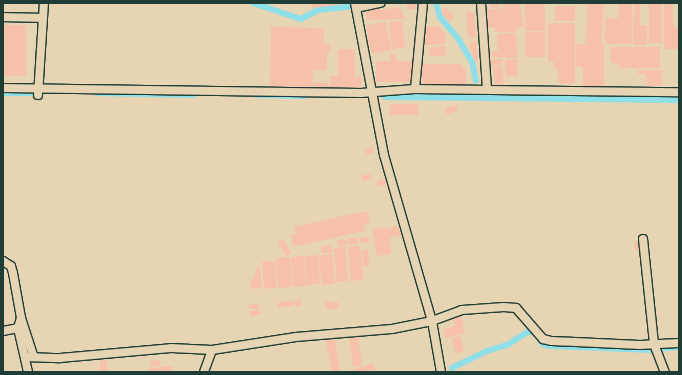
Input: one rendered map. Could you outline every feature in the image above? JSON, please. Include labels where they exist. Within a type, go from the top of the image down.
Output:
[{"type":"street","points":[[38,91],[44,3]]},
{"type":"street","points":[[380,3],[356,6],[384,154],[432,321],[441,372]]},
{"type":"street","points":[[415,89],[423,3]]},
{"type":"street","points":[[481,3],[487,89]]},
{"type":"street","points":[[3,17],[43,18]]},
{"type":"street","points":[[3,88],[38,91],[372,91],[415,89],[487,89],[679,92]]},
{"type":"street","points":[[643,239],[654,344],[665,372]]},
{"type":"street","points":[[3,261],[11,266],[13,273],[29,356],[28,372]]},
{"type":"street","points":[[29,356],[60,358],[171,348],[212,350],[296,337],[392,329],[432,321],[462,310],[504,307],[516,308],[543,338],[547,340],[654,344],[679,343]]},
{"type":"street","points":[[21,318],[18,328],[29,356]]},
{"type":"street","points":[[3,331],[18,328]]},
{"type":"street","points":[[204,372],[212,350]]},
{"type":"building","points":[[311,3],[336,3],[336,5],[312,8]]},
{"type":"building","points":[[407,3],[416,3],[416,9],[407,9]]},
{"type":"building","points":[[490,3],[499,3],[500,7],[490,8]]},
{"type":"building","points":[[503,3],[515,3],[515,7],[503,8]]},
{"type":"building","points":[[525,3],[545,3],[545,31],[525,31]]},
{"type":"building","points":[[588,3],[604,4],[601,44],[585,43]]},
{"type":"building","points":[[649,3],[662,3],[662,43],[649,43]]},
{"type":"building","points":[[664,3],[672,3],[674,27],[679,27],[679,49],[664,49]]},
{"type":"building","points":[[515,4],[520,4],[524,27],[516,27],[517,32],[495,32],[495,27],[488,28],[487,9],[516,8]]},
{"type":"building","points":[[618,4],[632,4],[632,44],[605,44],[605,18],[618,18]]},
{"type":"building","points":[[634,4],[640,4],[640,25],[647,25],[647,45],[633,45]]},
{"type":"building","points":[[555,6],[575,6],[575,21],[555,21]]},
{"type":"building","points":[[379,7],[379,10],[400,7],[405,19],[367,20],[366,9]]},
{"type":"building","points":[[446,7],[454,17],[449,22],[441,11]]},
{"type":"building","points":[[474,12],[476,37],[468,38],[466,13]]},
{"type":"building","points":[[402,21],[405,48],[392,49],[389,22]]},
{"type":"building","points":[[386,22],[391,51],[371,54],[366,25]]},
{"type":"building","points":[[548,23],[575,23],[575,83],[561,84],[558,81],[558,69],[554,69],[554,62],[548,62]]},
{"type":"building","points":[[3,25],[26,25],[26,76],[3,76]]},
{"type":"building","points":[[441,26],[441,31],[445,31],[445,44],[425,45],[424,27]]},
{"type":"building","points":[[271,27],[324,28],[324,44],[331,44],[330,53],[327,52],[327,70],[313,70],[312,88],[270,87]]},
{"type":"building","points":[[525,32],[545,32],[545,57],[525,57]]},
{"type":"building","points":[[516,33],[517,58],[492,57],[491,53],[498,50],[497,34]]},
{"type":"building","points":[[476,40],[478,60],[475,61],[469,45]]},
{"type":"building","points":[[576,44],[604,44],[604,87],[583,87],[583,67],[576,67]]},
{"type":"building","points":[[445,46],[446,55],[430,57],[429,48]]},
{"type":"building","points":[[611,47],[660,47],[660,68],[619,68],[619,63],[611,63]]},
{"type":"building","points":[[338,49],[355,49],[355,77],[361,77],[361,89],[330,89],[330,76],[338,76]]},
{"type":"building","points":[[390,54],[396,55],[396,61],[412,61],[412,82],[376,82],[376,61],[390,61]]},
{"type":"building","points":[[502,59],[502,65],[491,65],[491,60]]},
{"type":"building","points":[[517,59],[518,76],[506,77],[505,60]]},
{"type":"building","points":[[422,64],[462,64],[462,69],[466,69],[466,84],[422,85]]},
{"type":"building","points":[[502,66],[504,84],[495,85],[493,67]]},
{"type":"building","points":[[638,70],[662,70],[662,86],[648,85],[645,74],[638,74]]},
{"type":"building","points":[[313,82],[328,83],[327,89],[317,89],[317,87],[313,86]]},
{"type":"building","points":[[390,104],[418,104],[418,115],[390,115]]},
{"type":"building","points":[[456,105],[458,111],[446,114],[445,109]]},
{"type":"building","points":[[373,148],[374,153],[366,154],[365,150]]},
{"type":"building","points":[[371,174],[372,179],[362,181],[361,176]]},
{"type":"building","points":[[385,179],[386,185],[378,186],[377,180]]},
{"type":"building","points":[[368,211],[370,222],[364,224],[365,231],[293,247],[291,235],[296,234],[294,227],[325,220],[327,228],[327,219]]},
{"type":"building","points":[[397,225],[401,235],[394,237],[391,227]]},
{"type":"building","points":[[386,227],[391,247],[391,254],[377,256],[372,230]]},
{"type":"building","points":[[386,228],[391,228],[394,237],[389,239]]},
{"type":"building","points":[[360,237],[369,237],[369,242],[360,243]]},
{"type":"building","points":[[348,238],[358,238],[358,244],[349,245]]},
{"type":"building","points":[[346,239],[347,245],[338,246],[337,240]]},
{"type":"building","points":[[284,240],[291,253],[286,256],[278,242]]},
{"type":"building","points":[[640,240],[642,250],[635,251],[634,242]]},
{"type":"building","points":[[331,245],[332,252],[322,253],[321,246]]},
{"type":"building","points":[[360,246],[363,280],[351,281],[348,247]]},
{"type":"building","points":[[345,247],[348,281],[337,282],[334,248]]},
{"type":"building","points":[[362,250],[368,250],[369,266],[363,266]]},
{"type":"building","points":[[332,254],[335,284],[322,285],[319,255]]},
{"type":"building","points":[[318,255],[320,284],[307,285],[305,256]]},
{"type":"building","points":[[304,256],[306,286],[293,287],[291,257]]},
{"type":"building","points":[[290,257],[292,287],[278,288],[276,258]]},
{"type":"building","points":[[275,261],[277,288],[264,289],[262,262]]},
{"type":"building","points":[[257,267],[260,267],[262,288],[251,289],[250,279],[254,278]]},
{"type":"building","points":[[301,299],[302,306],[296,307],[295,300]]},
{"type":"building","points":[[294,301],[294,306],[278,308],[278,303]]},
{"type":"building","points":[[325,302],[338,302],[338,309],[325,309]]},
{"type":"building","points":[[250,304],[258,304],[259,309],[247,309]]},
{"type":"building","points":[[258,310],[263,314],[250,316],[249,311]]},
{"type":"building","points":[[461,316],[465,333],[445,338],[443,329],[455,326],[453,318]]},
{"type":"building","points":[[460,336],[464,351],[455,354],[451,338]]},
{"type":"building","points":[[358,337],[362,366],[353,367],[349,338]]},
{"type":"building","points":[[335,339],[340,372],[331,372],[326,340]]},
{"type":"building","points":[[160,360],[160,366],[151,366],[151,361]]},
{"type":"building","points":[[100,361],[107,361],[107,372],[100,372]]},
{"type":"building","points":[[373,363],[376,370],[346,372]]},
{"type":"building","points":[[173,366],[173,372],[149,372],[148,368]]},
{"type":"waterway","points":[[253,3],[301,19],[318,10],[349,7]]},
{"type":"waterway","points":[[436,3],[440,17],[457,37],[472,62],[476,81]]},
{"type":"waterway","points":[[3,93],[41,93]]},
{"type":"waterway","points":[[97,93],[193,95]]},
{"type":"waterway","points":[[257,95],[305,96]]},
{"type":"waterway","points":[[385,97],[679,100]]},
{"type":"waterway","points":[[452,368],[487,351],[507,345],[528,332],[534,332],[543,344],[549,346],[652,350]]},
{"type":"waterway","points":[[658,349],[677,347]]}]
